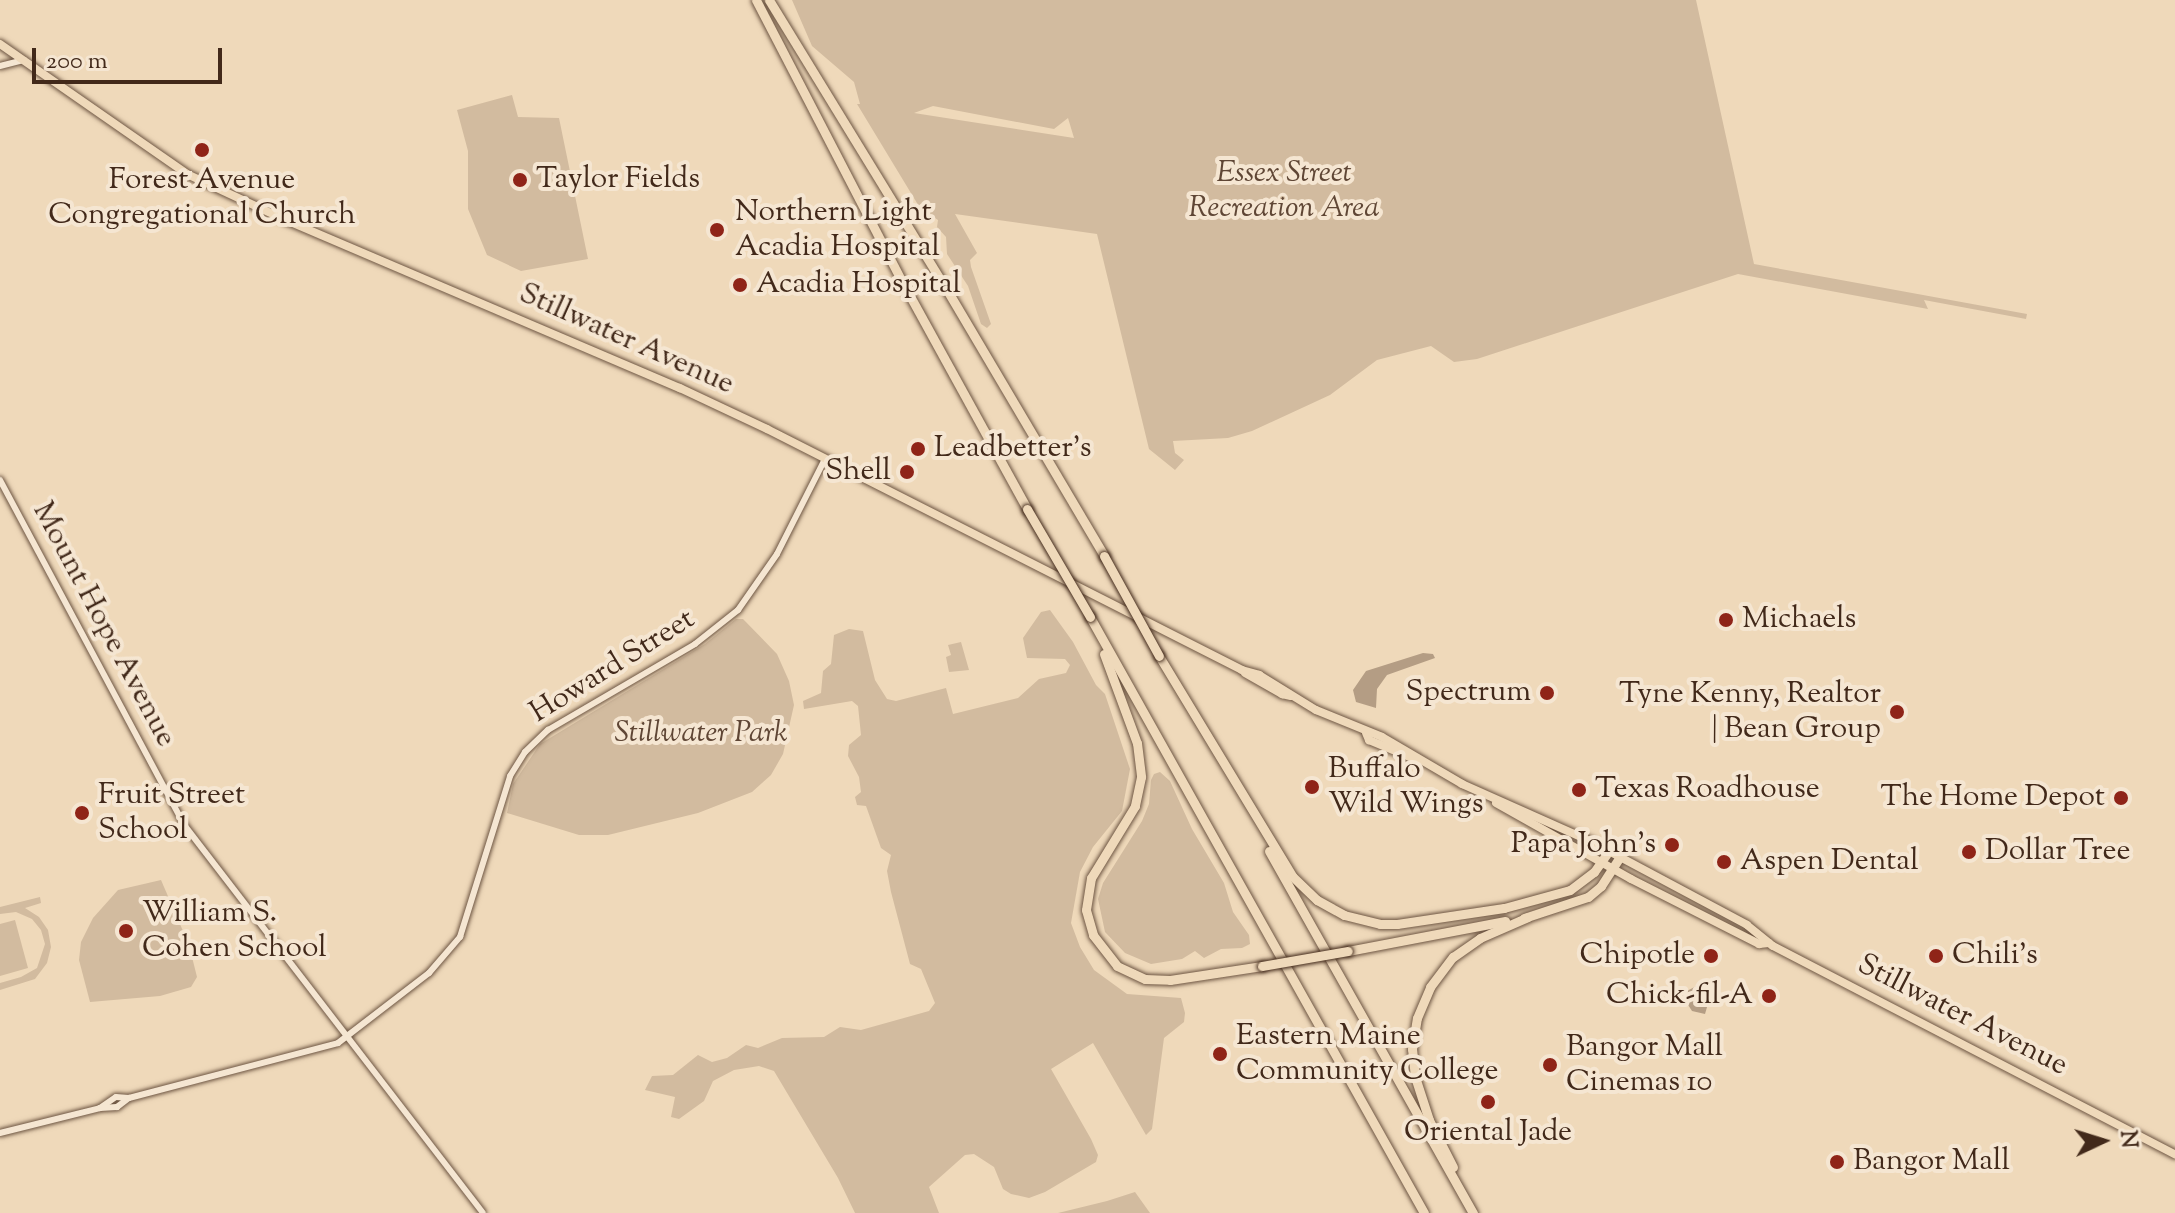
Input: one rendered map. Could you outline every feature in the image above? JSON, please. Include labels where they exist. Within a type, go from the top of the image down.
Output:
[{"type":"highway","points":[[756,0],[924,322],[1424,1213]]},
{"type":"highway","points":[[769,0],[955,303],[1239,791],[1282,861],[1305,890],[1344,915],[1380,924],[1484,912],[1570,890],[1583,883],[1608,852]]},
{"type":"highway","points":[[1090,617],[1137,743],[1141,777],[1135,806],[1091,878],[1086,910],[1093,935],[1117,966],[1145,979],[1170,980],[1528,917]]},
{"type":"highway","points":[[1239,791],[1475,1213]]},
{"type":"highway","points":[[1475,1213],[1419,1092],[1413,1063],[1413,1036],[1430,987],[1453,957],[1480,938],[1528,917],[1588,897],[1614,869],[1619,858]]},
{"type":"main road","name":"Stillwater Avenue","points":[[0,44],[187,174],[288,221],[680,388],[825,459],[1242,670],[1254,680],[1366,733],[1369,740],[1608,852],[1747,925],[1769,943],[2175,1154]]},
{"type":"main road","name":"Stillwater Avenue","points":[[1489,797],[1614,869],[1759,944],[1769,943]]},
{"type":"street","points":[[0,66],[25,60]]},
{"type":"street","name":"Howard Street","points":[[0,1133],[100,1108],[117,1107],[129,1098],[321,1048],[347,1036],[429,973],[460,937],[510,776],[525,752],[548,730],[695,644],[738,610],[777,554],[825,459]]},
{"type":"street","name":"Mount Hope Avenue","points":[[0,480],[185,826],[483,1213]]},
{"type":"green space","name":"Essex Street Recreation Area","points":[[792,0],[1696,0],[1754,264],[2027,314],[2026,319],[1924,300],[1928,309],[1738,274],[1477,359],[1454,362],[1431,346],[1377,360],[1330,395],[1252,431],[1228,438],[1173,441],[1175,453],[1184,460],[1175,470],[1149,449],[1097,234],[955,214],[977,253],[970,260],[991,324],[987,328],[981,324],[968,286],[947,254],[946,237],[937,227],[938,220],[920,208],[857,104],[860,104],[854,82],[812,46]],"holes":[[[933,106],[1054,129],[1068,118],[1074,138],[914,113]]]},
{"type":"green space","name":"Taylor Fields","points":[[512,95],[518,117],[559,118],[588,259],[521,271],[487,255],[468,209],[468,151],[457,110]]},
{"type":"green space","points":[[1050,610],[1073,642],[1096,685],[1105,694],[1130,769],[1122,811],[1093,847],[1080,872],[1071,923],[1080,947],[1094,970],[1127,994],[1181,998],[1185,1013],[1184,1022],[1164,1038],[1152,1129],[1146,1135],[1093,1043],[1051,1069],[1091,1139],[1098,1155],[1096,1162],[1029,1198],[1003,1189],[994,1167],[974,1154],[965,1155],[929,1187],[939,1213],[855,1213],[838,1178],[774,1071],[759,1066],[734,1070],[713,1081],[704,1101],[679,1119],[671,1117],[675,1097],[645,1090],[652,1076],[673,1075],[698,1055],[712,1062],[727,1058],[746,1045],[758,1048],[782,1038],[824,1037],[840,1027],[861,1030],[929,1011],[935,1003],[921,969],[910,964],[891,892],[887,871],[891,855],[881,848],[866,806],[857,805],[855,797],[861,792],[859,777],[848,756],[849,745],[861,735],[858,706],[852,701],[804,709],[803,701],[821,693],[823,671],[831,664],[834,635],[849,629],[863,631],[875,680],[887,699],[896,701],[946,688],[953,714],[1018,698],[1039,679],[1066,673],[1070,665],[1065,659],[1027,658],[1023,638],[1041,612]]},
{"type":"green space","name":"Stillwater Park","points":[[736,619],[743,619],[777,654],[789,681],[794,705],[783,754],[771,775],[752,792],[698,813],[608,835],[579,835],[507,813],[513,784],[540,744],[705,644]]},
{"type":"green space","points":[[961,642],[969,670],[949,672],[946,657],[951,655],[948,645]]},
{"type":"green space","points":[[1160,772],[1170,781],[1192,829],[1224,883],[1233,912],[1249,935],[1250,944],[1242,948],[1221,949],[1204,958],[1195,951],[1182,959],[1151,964],[1125,953],[1105,932],[1098,899],[1103,883],[1142,821],[1149,804],[1151,780],[1154,774]]},
{"type":"green space","points":[[161,880],[189,945],[197,977],[191,987],[160,996],[90,1002],[79,960],[81,942],[93,918],[118,890]]},
{"type":"green space","points":[[40,897],[41,903],[25,908],[39,917],[48,930],[51,947],[47,963],[35,979],[0,990],[0,983],[37,968],[45,944],[41,930],[32,919],[16,912],[0,914],[0,907]]},
{"type":"green space","points":[[15,920],[28,968],[0,976],[0,924]]},
{"type":"green space","points":[[1135,1192],[1150,1213],[1058,1213],[1107,1201]]},
{"type":"shaded area","points":[[1423,653],[1433,654],[1435,658],[1387,675],[1377,689],[1376,708],[1356,702],[1353,690],[1366,671]]},
{"type":"shaded area","points":[[1716,976],[1705,1014],[1692,1011],[1681,994]]},
{"type":"place","name":"Forest Avenue Congregational Church","points":[[202,150]]},
{"type":"place","name":"Taylor Fields","points":[[520,180]]},
{"type":"place","name":"Northern Light Acadia Hospital","points":[[717,230]]},
{"type":"place","name":"Acadia Hospital","points":[[740,285]]},
{"type":"place","name":"Leadbetter's","points":[[918,449]]},
{"type":"place","name":"Shell","points":[[907,472]]},
{"type":"place","name":"Michaels","points":[[1726,620]]},
{"type":"place","name":"Spectrum","points":[[1547,693]]},
{"type":"place","name":"Tyne Kenny, Realtor | Bean Group","points":[[1897,712]]},
{"type":"place","name":"Buffalo Wild Wings","points":[[1312,787]]},
{"type":"place","name":"Texas Roadhouse","points":[[1579,790]]},
{"type":"place","name":"The Home Depot","points":[[2121,798]]},
{"type":"place","name":"Fruit Street School","points":[[82,813]]},
{"type":"place","name":"Papa John's","points":[[1672,845]]},
{"type":"place","name":"Dollar Tree","points":[[1969,852]]},
{"type":"place","name":"Aspen Dental","points":[[1724,862]]},
{"type":"place","name":"William S. Cohen School","points":[[126,931]]},
{"type":"place","name":"Chipotle","points":[[1711,956]]},
{"type":"place","name":"Chili's","points":[[1936,956]]},
{"type":"place","name":"Chick-fil-A","points":[[1769,996]]},
{"type":"place","name":"Eastern Maine Community College","points":[[1220,1054]]},
{"type":"place","name":"Bangor Mall Cinemas 10","points":[[1550,1065]]},
{"type":"place","name":"Oriental Jade","points":[[1488,1102]]},
{"type":"place","name":"Bangor Mall","points":[[1837,1162]]}]
